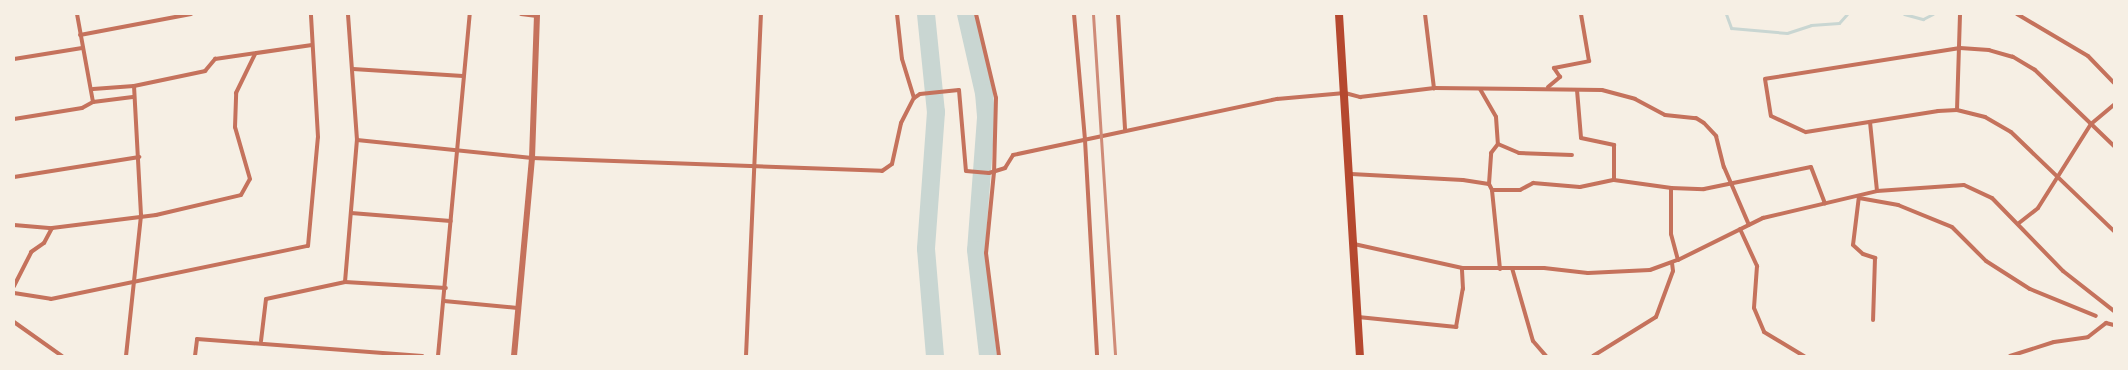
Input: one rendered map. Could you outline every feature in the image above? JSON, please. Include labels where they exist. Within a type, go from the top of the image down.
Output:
[{"type":"main road","points":[[1339,14],[1351,174],[1360,356]]},
{"type":"street","points":[[76,14],[82,48],[93,89],[93,102]]},
{"type":"street","points":[[80,35],[191,14]]},
{"type":"street","points":[[14,292],[51,299],[132,285],[308,246],[318,136],[311,14]]},
{"type":"street","points":[[345,282],[357,140],[348,14]]},
{"type":"street","points":[[438,356],[446,288],[463,76],[470,14]]},
{"type":"street","points":[[514,356],[532,158],[537,15],[521,14]]},
{"type":"street","points":[[746,356],[761,14]]},
{"type":"street","points":[[897,14],[902,59],[914,98]]},
{"type":"street","points":[[976,14],[996,98],[994,172],[986,253],[999,356]]},
{"type":"street","points":[[1074,14],[1086,140],[1097,356]]},
{"type":"street","points":[[1118,14],[1125,130]]},
{"type":"street","points":[[1426,14],[1434,88]]},
{"type":"street","points":[[1548,87],[1560,77],[1554,68],[1589,61],[1581,14]]},
{"type":"street","points":[[1957,110],[1960,14]]},
{"type":"street","points":[[2017,14],[2088,56],[2114,83]]},
{"type":"street","points":[[93,89],[134,86],[205,71],[214,59],[312,45]]},
{"type":"street","points":[[14,60],[82,48]]},
{"type":"street","points":[[2114,146],[2024,63],[1989,50],[1960,48],[1765,79],[1771,116],[1806,132],[1957,110],[1976,113],[2002,126],[2114,230]]},
{"type":"street","points":[[14,225],[52,228],[141,215],[156,215],[241,195],[250,179],[235,127],[236,93],[255,54]]},
{"type":"street","points":[[353,69],[463,76]]},
{"type":"street","points":[[126,356],[132,285],[141,215],[139,157],[133,97],[134,86]]},
{"type":"street","points":[[357,140],[457,149],[532,158],[754,165],[882,171],[892,164],[901,123],[914,98],[920,94],[959,90],[962,99],[966,171],[994,172],[1005,168],[1013,155],[1086,140],[1125,130],[1277,99],[1345,94],[1360,97],[1434,88],[1480,89],[1548,87],[1618,93],[1665,115],[1696,118],[1716,136],[1732,183],[1749,225]]},
{"type":"street","points":[[1480,89],[1496,116],[1498,144],[1491,153],[1489,184],[1492,190],[1500,269]]},
{"type":"street","points":[[1577,90],[1581,138],[1614,145],[1614,180]]},
{"type":"street","points":[[14,119],[82,108],[93,102],[133,97]]},
{"type":"street","points":[[2019,223],[2038,208],[2091,124],[2114,105]]},
{"type":"street","points":[[1870,122],[1877,191]]},
{"type":"street","points":[[1498,144],[1519,153],[1572,155]]},
{"type":"street","points":[[14,177],[139,157]]},
{"type":"street","points":[[1492,190],[1520,190],[1533,183],[1580,186],[1614,180],[1671,188],[1704,189],[1811,167],[1825,203]]},
{"type":"street","points":[[1351,174],[1489,184]]},
{"type":"street","points":[[1354,244],[1462,268],[1512,268],[1608,272],[1650,270],[1672,263],[1749,225],[1825,203],[1859,197],[1877,191],[1972,186],[1992,198],[2019,223],[2063,271],[2114,311]]},
{"type":"street","points":[[1671,188],[1671,234],[1678,260]]},
{"type":"street","points":[[1859,197],[1898,205],[1952,227],[1986,261],[2030,289],[2096,316]]},
{"type":"street","points":[[1859,197],[1853,245],[1863,254],[1875,258],[1873,320]]},
{"type":"street","points":[[351,213],[451,221]]},
{"type":"street","points":[[14,286],[31,252],[44,243],[52,228]]},
{"type":"street","points":[[1740,230],[1757,266],[1754,308],[1764,332],[1804,356]]},
{"type":"street","points":[[1593,356],[1656,316],[1673,271],[1672,263]]},
{"type":"street","points":[[1357,317],[1456,327],[1463,289],[1462,268]]},
{"type":"street","points":[[1512,268],[1534,341],[1546,356]]},
{"type":"street","points":[[262,341],[266,299],[345,282],[446,288]]},
{"type":"street","points":[[444,301],[518,308]]},
{"type":"street","points":[[14,322],[62,356]]},
{"type":"street","points":[[2010,356],[2054,342],[2088,337],[2106,324],[2114,325]]},
{"type":"street","points":[[195,356],[197,339],[262,341],[422,356]]},
{"type":"waterway","points":[[926,14],[936,112],[926,249],[935,356]]},
{"type":"waterway","points":[[966,14],[984,93],[986,118],[976,250],[988,356]]},
{"type":"waterway","points":[[1726,14],[1731,28],[1787,33],[1811,25],[1839,23],[1847,14]]},
{"type":"waterway","points":[[1904,14],[1923,19],[1933,14]]},
{"type":"railway","points":[[1093,14],[1115,356]]}]
